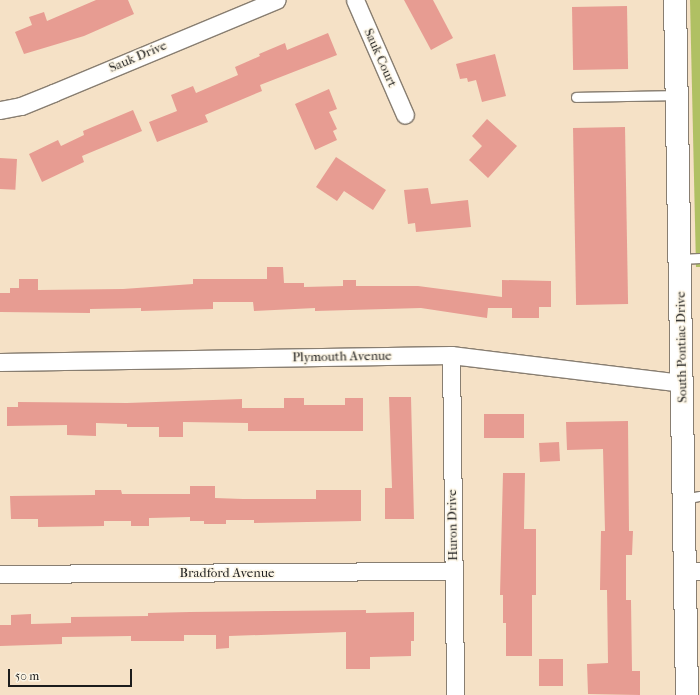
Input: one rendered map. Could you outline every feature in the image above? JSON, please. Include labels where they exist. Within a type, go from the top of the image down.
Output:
[{"type":"street","name":"Sauk Drive","points":[[0,110],[21,106],[276,0]]},
{"type":"street","name":"Sauk Court","points":[[355,0],[405,115]]},
{"type":"street","name":"South Pontiac Drive","points":[[675,0],[677,95],[690,258],[682,383],[692,497],[693,571],[687,695]]},
{"type":"street","name":"Plymouth Avenue","points":[[0,362],[451,355],[682,383]]},
{"type":"street","name":"Huron Drive","points":[[451,355],[455,695]]},
{"type":"street","name":"Bradford Avenue","points":[[0,574],[453,572]]},
{"type":"lane","points":[[576,97],[677,95]]},
{"type":"green space","points":[[690,0],[700,0],[700,267],[696,267]]},
{"type":"building","points":[[96,0],[128,0],[134,14],[84,36],[24,54],[15,32],[32,25],[29,17],[44,12],[47,21]]},
{"type":"building","points":[[404,0],[433,0],[453,38],[431,50]]},
{"type":"building","points":[[627,6],[628,69],[573,70],[572,7]]},
{"type":"building","points":[[328,33],[337,55],[260,85],[262,91],[205,115],[208,122],[157,142],[149,122],[177,111],[171,95],[193,86],[196,93],[238,75],[235,67],[260,56],[259,54],[285,43],[287,50]]},
{"type":"building","points":[[495,54],[506,96],[482,102],[476,80],[468,82],[467,78],[460,79],[456,64]]},
{"type":"building","points":[[329,89],[337,109],[329,112],[337,129],[333,131],[337,140],[315,150],[295,104]]},
{"type":"building","points":[[133,110],[142,131],[82,156],[84,162],[42,182],[29,154],[58,140],[61,146],[84,135],[83,131]]},
{"type":"building","points":[[487,119],[517,146],[488,178],[469,160],[482,146],[472,136]]},
{"type":"building","points":[[625,127],[628,304],[576,305],[573,128]]},
{"type":"building","points":[[336,157],[386,190],[373,210],[344,191],[337,201],[316,187]]},
{"type":"building","points":[[0,158],[17,159],[15,190],[0,189]]},
{"type":"building","points":[[428,188],[431,204],[468,200],[471,227],[416,232],[415,223],[408,224],[404,190]]},
{"type":"building","points":[[267,267],[283,267],[284,283],[304,283],[304,287],[343,286],[343,280],[356,280],[356,286],[418,286],[502,297],[502,280],[551,281],[551,307],[539,307],[539,318],[512,318],[512,308],[488,308],[487,318],[421,308],[315,311],[315,308],[254,311],[253,302],[213,302],[213,309],[141,311],[141,308],[90,309],[90,313],[0,312],[0,293],[10,293],[10,288],[19,288],[19,279],[38,279],[38,290],[123,289],[193,284],[193,279],[267,279]]},
{"type":"building","points":[[389,397],[411,397],[414,519],[385,519],[385,488],[392,488]]},
{"type":"building","points":[[284,398],[304,398],[304,405],[345,405],[345,398],[363,398],[363,431],[248,431],[248,423],[183,422],[183,437],[159,437],[159,427],[127,427],[127,424],[96,423],[96,436],[67,435],[67,425],[7,426],[7,407],[18,407],[18,402],[127,403],[242,399],[242,408],[284,408]]},
{"type":"building","points":[[484,414],[524,414],[524,438],[484,438]]},
{"type":"building","points":[[628,421],[629,531],[633,531],[632,555],[626,555],[626,600],[631,600],[632,671],[640,671],[640,695],[588,694],[587,664],[608,663],[607,590],[600,590],[601,531],[605,531],[603,449],[567,450],[566,422]]},
{"type":"building","points":[[559,442],[560,461],[540,462],[539,443]]},
{"type":"building","points":[[503,473],[525,473],[524,529],[536,529],[536,595],[532,595],[532,656],[506,656],[506,623],[503,623],[503,595],[500,595]]},
{"type":"building","points":[[190,486],[215,486],[215,498],[243,499],[316,499],[316,490],[361,490],[361,521],[254,523],[254,520],[226,520],[226,524],[204,524],[204,521],[190,521],[190,517],[149,518],[149,526],[131,526],[131,521],[104,521],[104,526],[38,527],[38,519],[11,519],[10,496],[95,495],[95,490],[121,490],[122,494],[190,494]]},
{"type":"building","points":[[366,610],[366,613],[414,612],[414,641],[411,641],[411,656],[370,657],[370,669],[346,669],[346,632],[229,636],[229,648],[216,649],[216,635],[184,635],[184,641],[131,641],[131,636],[62,637],[62,644],[0,646],[0,625],[11,625],[11,615],[31,614],[31,624],[71,623],[71,617],[148,616],[148,613]]},
{"type":"building","points":[[539,659],[563,659],[563,686],[539,686]]}]
